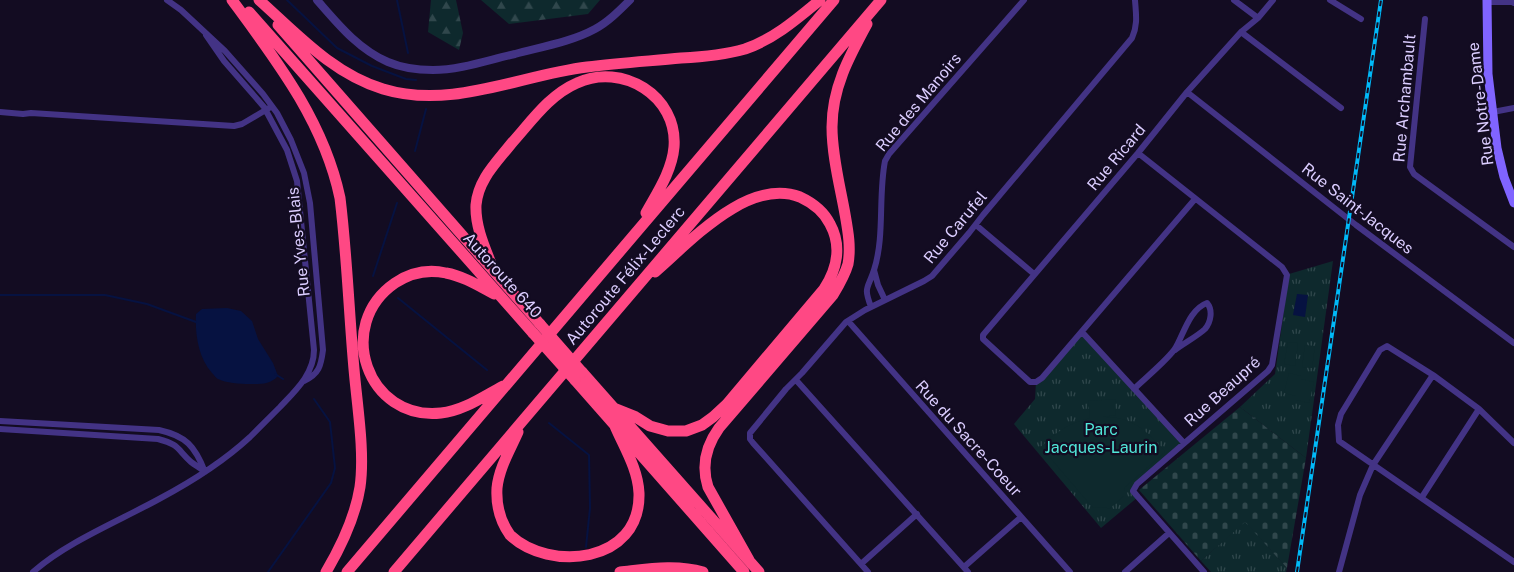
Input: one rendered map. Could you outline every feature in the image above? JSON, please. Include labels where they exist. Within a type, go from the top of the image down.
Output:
[{"type":"highway","points":[[232,0],[287,76],[304,105],[327,152],[340,198],[359,428],[360,476],[353,517],[342,544],[326,572]]},
{"type":"highway","name":"Autoroute 640","points":[[237,0],[502,298],[536,328]]},
{"type":"highway","points":[[257,0],[323,57],[351,76],[390,91],[433,96],[464,93],[553,72],[586,67],[703,57],[736,51],[773,36],[820,0]]},
{"type":"highway","name":"Autoroute 640","points":[[257,0],[494,271],[536,328],[578,376],[615,426],[744,572]]},
{"type":"highway","name":"Autoroute Félix-Leclerc","points":[[347,572],[834,0]]},
{"type":"highway","points":[[749,560],[708,487],[705,475],[706,453],[710,442],[719,428],[833,295],[845,273],[849,258],[850,242],[834,150],[833,111],[838,84],[845,65],[880,0]]},
{"type":"highway","name":"Autoroute Félix-Leclerc","points":[[394,572],[880,0]]},
{"type":"highway","points":[[494,271],[477,222],[476,206],[482,183],[493,166],[547,104],[569,87],[589,78],[615,76],[631,80],[658,100],[671,124],[674,139],[671,163],[638,231]]},
{"type":"highway","points":[[614,408],[634,416],[650,426],[674,432],[692,429],[713,417],[727,404],[824,289],[835,265],[837,246],[834,233],[825,216],[807,200],[785,194],[762,196],[740,204],[718,218],[628,297]]},
{"type":"highway","points":[[502,298],[453,274],[435,272],[410,275],[389,288],[374,305],[365,325],[363,348],[368,371],[380,390],[400,405],[417,412],[437,413],[456,410],[509,383]]},
{"type":"highway","name":"Autoroute 640","points":[[578,376],[614,408],[759,572]]},
{"type":"highway","points":[[524,419],[500,472],[497,489],[499,514],[510,535],[527,553],[550,563],[567,566],[590,563],[610,552],[624,539],[636,517],[639,495],[636,473],[615,426]]},
{"type":"highway","points":[[620,572],[673,568],[687,568],[703,572]]},
{"type":"main road","name":"Rue Notre-Dame","points":[[1487,1],[1487,58],[1492,112],[1497,148],[1504,177],[1514,203]]},
{"type":"street","name":"Rue Yves-Blais","points":[[167,0],[181,10],[224,51],[272,106],[298,156],[304,173],[310,202],[323,350],[322,361],[314,376],[304,381]]},
{"type":"street","points":[[317,0],[348,35],[370,53],[399,66],[433,70],[467,65],[580,36],[605,23],[630,0]]},
{"type":"street","name":"Rue des Manoirs","points":[[871,307],[866,293],[874,270],[878,247],[885,161],[889,154],[1024,0]]},
{"type":"street","name":"Rue Carufel","points":[[862,564],[753,443],[750,439],[750,433],[786,389],[848,321],[932,276],[1132,38],[1137,20],[1135,0]]},
{"type":"street","points":[[1234,0],[1258,18]]},
{"type":"street","name":"Rue Ricard","points":[[1082,332],[1042,378],[1036,382],[1030,382],[983,339],[983,335],[1138,153],[1187,92],[1241,32],[1258,18],[1273,0]]},
{"type":"street","points":[[1330,0],[1361,19]]},
{"type":"street","points":[[1487,1],[1514,3]]},
{"type":"street","name":"Rue Archambault","points":[[1424,19],[1410,167],[1414,174],[1514,247]]},
{"type":"street","points":[[1241,32],[1341,108]]},
{"type":"street","name":"Rue Yves-Blais","points":[[33,572],[84,538],[159,499],[205,472],[249,438],[304,381],[312,364],[314,350],[297,181],[286,150],[266,110],[220,55],[206,35]]},
{"type":"street","name":"Rue Saint-Jacques","points":[[1187,92],[1356,225],[1514,343]]},
{"type":"street","points":[[0,112],[234,126],[242,124],[272,106]]},
{"type":"street","points":[[1492,112],[1514,108]]},
{"type":"street","name":"Rue Beaupré","points":[[1138,153],[1282,266],[1287,275],[1272,365],[1268,371],[1137,484],[1133,491],[1169,533]]},
{"type":"street","points":[[1184,443],[1082,332],[1195,199]]},
{"type":"street","points":[[976,224],[1034,274]]},
{"type":"street","name":"Rue des Manoirs","points":[[874,270],[885,300]]},
{"type":"street","points":[[1134,389],[1175,350],[1205,329],[1211,316],[1210,307],[1207,304],[1202,305],[1192,315],[1175,350]]},
{"type":"street","name":"Rue du Sacre-Coeur","points":[[848,321],[1070,572]]},
{"type":"street","points":[[1514,443],[1480,409],[1433,375],[1387,346],[1380,350],[1341,414],[1338,425],[1339,441],[1514,562]]},
{"type":"street","points":[[1339,572],[1360,495],[1373,465],[1433,375]]},
{"type":"street","points":[[796,380],[966,570],[1021,517]]},
{"type":"street","points":[[1422,498],[1480,409]]},
{"type":"street","points":[[0,421],[159,430],[173,434],[190,444],[199,456],[205,472]]},
{"type":"street","points":[[88,434],[89,426]]},
{"type":"street","points":[[0,429],[158,439],[178,447],[190,461],[205,472]]},
{"type":"street","points":[[868,572],[862,564],[917,514]]},
{"type":"street","points":[[1125,572],[1169,533],[1204,572]]},
{"type":"green space","points":[[431,0],[456,0],[463,33],[459,50],[428,32]]},
{"type":"green space","points":[[481,0],[600,0],[588,14],[509,24]]},
{"type":"green space","points":[[1333,261],[1306,458],[1240,407],[1275,374],[1289,274]]},
{"type":"green space","name":"Parc Jacques-Laurin","points":[[1082,332],[1184,443],[1134,488],[1138,497],[1101,528],[1014,424],[1035,399],[1036,382]]},
{"type":"green space","points":[[1288,342],[1298,343],[1295,366],[1284,364]]},
{"type":"green space","points":[[1305,345],[1315,346],[1312,368],[1302,367]]},
{"type":"green space","points":[[1289,373],[1301,376],[1301,379],[1314,382],[1309,403],[1296,400],[1296,396],[1284,393]]},
{"type":"green space","points":[[1115,399],[1116,415],[1103,417],[1123,419],[1131,422],[1145,431],[1165,451],[1125,487],[1124,496],[1109,509],[1105,507],[1093,508],[1041,447],[1063,429],[1090,418],[1088,401]]},
{"type":"green space","points":[[1240,407],[1306,458],[1287,568],[1245,522],[1201,561],[1139,490]]},
{"type":"green space","points":[[1245,521],[1287,568],[1286,572],[1211,572],[1201,561]]},
{"type":"shaded area","points":[[1297,294],[1308,295],[1305,317],[1293,315]]},
{"type":"shaded area","points":[[227,308],[241,311],[252,321],[258,339],[273,363],[278,376],[272,381],[257,384],[225,381],[217,378],[207,367],[198,345],[196,314],[202,309]]},
{"type":"waterway","points":[[287,0],[337,48],[372,66],[406,79],[416,80]]},
{"type":"waterway","points":[[397,0],[408,53]]},
{"type":"waterway","points":[[415,151],[426,109]]},
{"type":"waterway","points":[[373,276],[397,203]]},
{"type":"waterway","points":[[0,295],[105,295],[147,304],[196,322]]},
{"type":"waterway","points":[[398,298],[487,370]]},
{"type":"waterway","points":[[275,374],[283,379]]},
{"type":"waterway","points":[[268,572],[331,483],[335,468],[330,422],[314,399]]},
{"type":"waterway","points":[[549,423],[589,455],[590,508],[586,547]]},
{"type":"railway","points":[[1297,572],[1381,0]]}]
